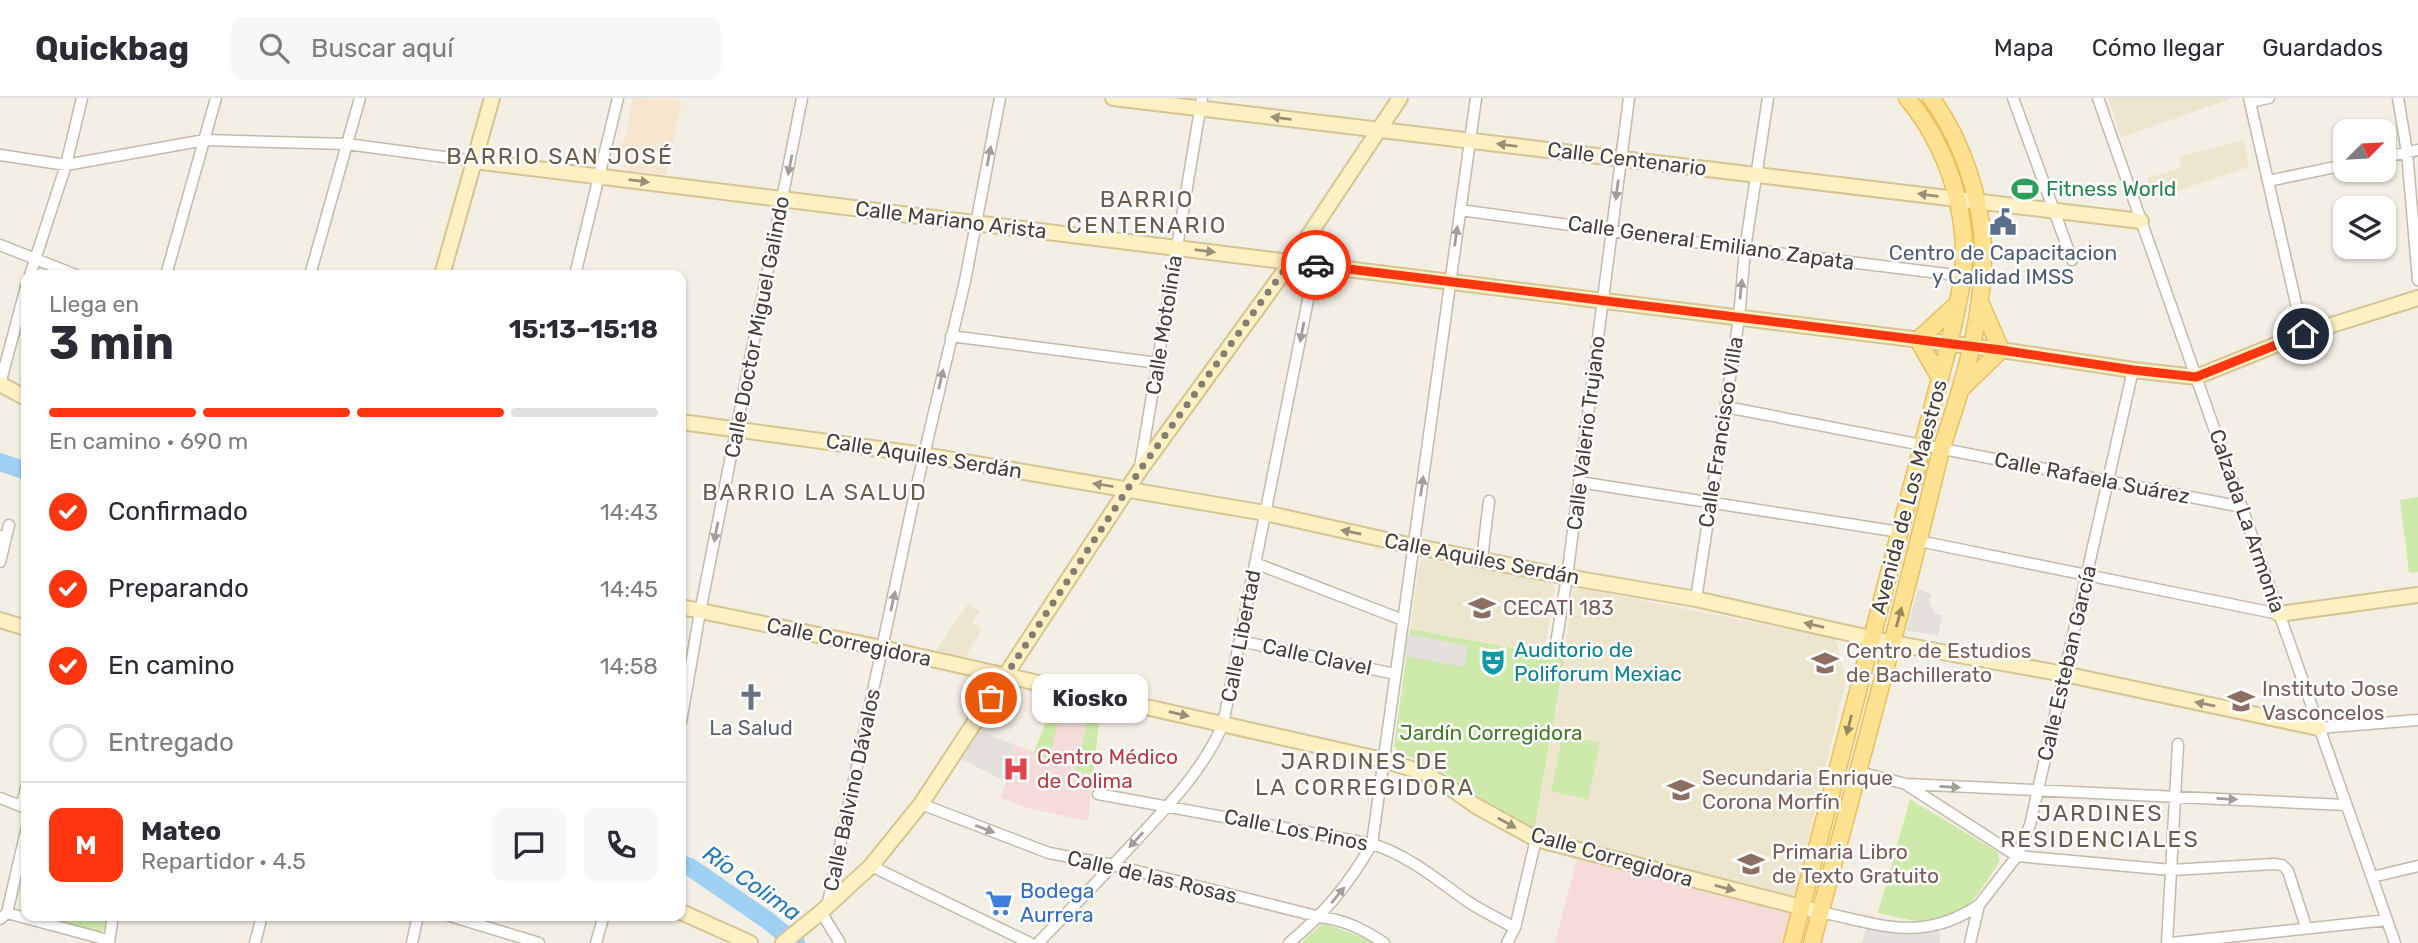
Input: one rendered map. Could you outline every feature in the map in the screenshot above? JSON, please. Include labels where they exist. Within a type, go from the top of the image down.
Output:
[{"type":"main road","name":"Avenida de Los Maestros","points":[[1792,943],[1949,344],[1963,276],[1964,229],[1949,169],[1934,138],[1907,98]]},
{"type":"main road","name":"Avenida de Los Maestros","points":[[1812,943],[1859,772],[1941,449],[1961,389],[1980,302],[1983,233],[1977,201],[1961,150],[1931,98]]},
{"type":"main road","points":[[1961,389],[2001,350],[1980,302]]},
{"type":"main road","points":[[1940,378],[1918,340],[1957,304]]},
{"type":"street","points":[[31,270],[66,165],[82,98]]},
{"type":"street","points":[[167,270],[216,98]]},
{"type":"street","points":[[311,270],[360,98]]},
{"type":"street","points":[[443,270],[492,98]]},
{"type":"street","points":[[576,270],[618,98]]},
{"type":"street","name":"Calle Doctor Miguel Galindo","points":[[686,693],[802,98]]},
{"type":"street","name":"Calle Balvino Dávalos","points":[[820,913],[976,223],[1000,98]]},
{"type":"street","name":"Calle Centenario","points":[[1113,98],[1201,103],[1379,130],[2141,221]]},
{"type":"street","points":[[783,943],[871,866],[921,804],[1140,470],[1290,262],[1400,98]]},
{"type":"street","points":[[1289,943],[1320,917],[1352,877],[1372,844],[1476,98]]},
{"type":"street","name":"Calle Valerio Trujano","points":[[1556,643],[1567,577],[1629,98]]},
{"type":"street","name":"Calle Francisco Villa","points":[[1696,599],[1726,408],[1739,317],[1745,249],[1768,98]]},
{"type":"street","points":[[2013,98],[2073,260]]},
{"type":"street","name":"Calzada La Armonía","points":[[2098,98],[2395,943]]},
{"type":"street","points":[[2269,98],[2249,100],[2303,334]]},
{"type":"street","points":[[2398,98],[2407,152],[2418,280]]},
{"type":"street","name":"Calle Motolinía","points":[[1140,470],[1201,103]]},
{"type":"street","name":"Calle Mariano Arista","points":[[0,155],[66,165],[205,140],[347,144],[1970,346],[2196,377],[2303,334],[2418,298]]},
{"type":"street","points":[[2396,154],[2418,149]]},
{"type":"street","points":[[2268,181],[2333,167]]},
{"type":"street","name":"Calle General Emiliano Zapata","points":[[1460,210],[1963,276]]},
{"type":"street","points":[[0,245],[64,270]]},
{"type":"street","name":"Calle Libertad","points":[[1038,943],[1168,805],[1194,773],[1223,724],[1315,265]]},
{"type":"street","points":[[21,306],[0,384],[21,395]]},
{"type":"street","points":[[951,336],[1158,363]]},
{"type":"street","name":"Calle Esteban García","points":[[1970,943],[1979,905],[2017,856],[2030,825],[2133,370]]},
{"type":"street","points":[[1726,408],[1922,446]]},
{"type":"street","name":"Calle Aquiles Serdán","points":[[686,423],[924,455],[1265,513],[1413,546],[1567,577],[1696,599],[1892,643],[2064,674],[2319,728]]},
{"type":"street","name":"Calle Rafaela Suárez","points":[[1922,446],[2242,507]]},
{"type":"street","points":[[1579,482],[1899,532]]},
{"type":"street","points":[[1482,559],[1489,501]]},
{"type":"street","points":[[0,562],[3,536],[9,524]]},
{"type":"street","points":[[1919,541],[2279,614],[2418,595]]},
{"type":"street","points":[[1255,563],[1403,620]]},
{"type":"street","name":"Calle Corregidora","points":[[686,608],[882,648],[1383,760],[1422,772],[1536,839],[1802,908],[1902,929],[1920,929],[1949,923],[1979,905]]},
{"type":"street","points":[[0,620],[21,626]]},
{"type":"street","name":"Calle Clavel","points":[[1240,641],[1395,674]]},
{"type":"street","points":[[2319,728],[2418,720]]},
{"type":"street","points":[[2178,744],[2169,943],[2387,920]]},
{"type":"street","points":[[1859,772],[1906,785],[2346,805]]},
{"type":"street","points":[[1906,785],[2017,856],[2171,870],[2282,865],[2288,871],[2306,927]]},
{"type":"street","name":"Calle Los Pinos","points":[[1098,794],[1168,805],[1390,849],[1469,902],[1515,928]]},
{"type":"street","points":[[0,798],[21,805]]},
{"type":"street","name":"Calle de las Rosas","points":[[921,804],[1049,853],[1113,865],[1340,920],[1363,929],[1384,943]]},
{"type":"street","points":[[1507,943],[1515,928],[1536,839]]},
{"type":"street","points":[[21,849],[3,916],[21,920]]},
{"type":"street","points":[[871,866],[1030,943]]},
{"type":"street","points":[[2372,877],[2418,866]]},
{"type":"street","points":[[820,913],[841,943]]},
{"type":"street","points":[[686,914],[750,943]]},
{"type":"street","points":[[23,921],[108,942],[112,921]]},
{"type":"street","points":[[256,943],[261,921]]},
{"type":"street","points":[[412,943],[417,921]]},
{"type":"street","points":[[467,921],[539,943]]},
{"type":"street","points":[[596,943],[602,921]]},
{"type":"shaded area","points":[[633,98],[682,100],[666,175],[628,171],[624,162],[618,162],[615,158],[614,153],[619,148],[620,141],[624,142]]},
{"type":"shaded area","points":[[2108,98],[2233,98],[2121,137]]},
{"type":"shaded area","points":[[2244,140],[2249,167],[2153,199],[2147,178],[2181,168],[2179,157]]},
{"type":"shaded area","name":"CECATI 183","points":[[1420,560],[1548,580],[1555,587],[1544,652],[1410,629]]},
{"type":"shaded area","points":[[1580,588],[1836,639],[1846,680],[1794,900],[1534,830],[1562,677],[1573,591]]},
{"type":"shaded area","points":[[1918,589],[1931,594],[1929,603],[1935,614],[1942,615],[1938,635],[1906,631]]},
{"type":"shaded area","points":[[968,604],[980,612],[972,622],[982,629],[963,661],[934,653]]},
{"type":"shaded area","points":[[1408,634],[1468,646],[1464,667],[1405,656]]},
{"type":"shaded area","name":"Centro Médico de Colima","points":[[1055,699],[1100,708],[1088,821],[1027,808],[1001,798],[1006,781],[960,758],[978,731],[1034,752]]},
{"type":"shaded area","points":[[978,731],[1014,745],[1007,772],[999,778],[960,758]]},
{"type":"shaded area","points":[[1577,859],[1794,911],[1785,943],[1555,943]]},
{"type":"shaded area","points":[[1867,927],[1904,933],[1940,932],[1940,943],[1862,943]]},
{"type":"green space","points":[[2418,497],[2418,572],[2409,573],[2400,500]]},
{"type":"green space","name":"Jardín Corregidora","points":[[1410,629],[1565,657],[1534,830],[1441,770],[1398,753],[1394,745]]},
{"type":"green space","points":[[1052,706],[1061,709],[1048,765],[1040,763],[1034,753]]},
{"type":"green space","points":[[1089,713],[1100,715],[1093,774],[1076,771]]},
{"type":"green space","points":[[1563,735],[1600,743],[1588,799],[1551,791]]},
{"type":"green space","points":[[1910,799],[1998,852],[2000,861],[1974,900],[1961,913],[1945,920],[1916,921],[1878,913]]},
{"type":"green space","points":[[55,921],[107,921],[105,929],[98,933]]},
{"type":"green space","points":[[1323,923],[1362,937],[1372,943],[1301,943]]},
{"type":"waterway","name":"Río Colima","points":[[0,462],[21,469]]},
{"type":"waterway","name":"Río Colima","points":[[686,866],[767,920],[796,943]]},
{"type":"way so far","points":[[991,698],[1140,470],[1290,262],[1316,265]]},
{"type":"place","name":"Fitness World","points":[[2025,189]]},
{"type":"place","name":"Centro de Capacitacion y Calidad IMSS","points":[[2003,222]]},
{"type":"place","name":"CECATI 183","points":[[1482,608]]},
{"type":"place","name":"Auditorio de Poliforum Mexiac","points":[[1493,662]]},
{"type":"place","name":"Centro de Estudios de Bachillerato","points":[[1825,663]]},
{"type":"place","name":"La Salud","points":[[751,697]]},
{"type":"place","name":"Kiosko","points":[[991,698]]},
{"type":"place","name":"Instituto Jose Vasconcelos","points":[[2241,701]]},
{"type":"place","name":"Centro Médico de Colima","points":[[1016,769]]},
{"type":"place","name":"Secundaria Enrique Corona Morfín","points":[[1681,790]]},
{"type":"place","name":"Primaria Libro de Texto Gratuito","points":[[1751,864]]},
{"type":"place","name":"Bodega Aurrera","points":[[999,903]]},
{"type":"district","name":"BARRIO SAN JOSÉ","points":[[560,156]]},
{"type":"district","name":"BARRIO CENTENARIO","points":[[1147,212]]},
{"type":"district","name":"BARRIO LA SALUD","points":[[815,492]]},
{"type":"district","name":"JARDINES DE LA CORREGIDORA","points":[[1365,774]]},
{"type":"district","name":"JARDINES RESIDENCIALES","points":[[2100,826]]},
{"type":"route","points":[[1316,265],[2001,350],[2196,377],[2303,334]]}]
